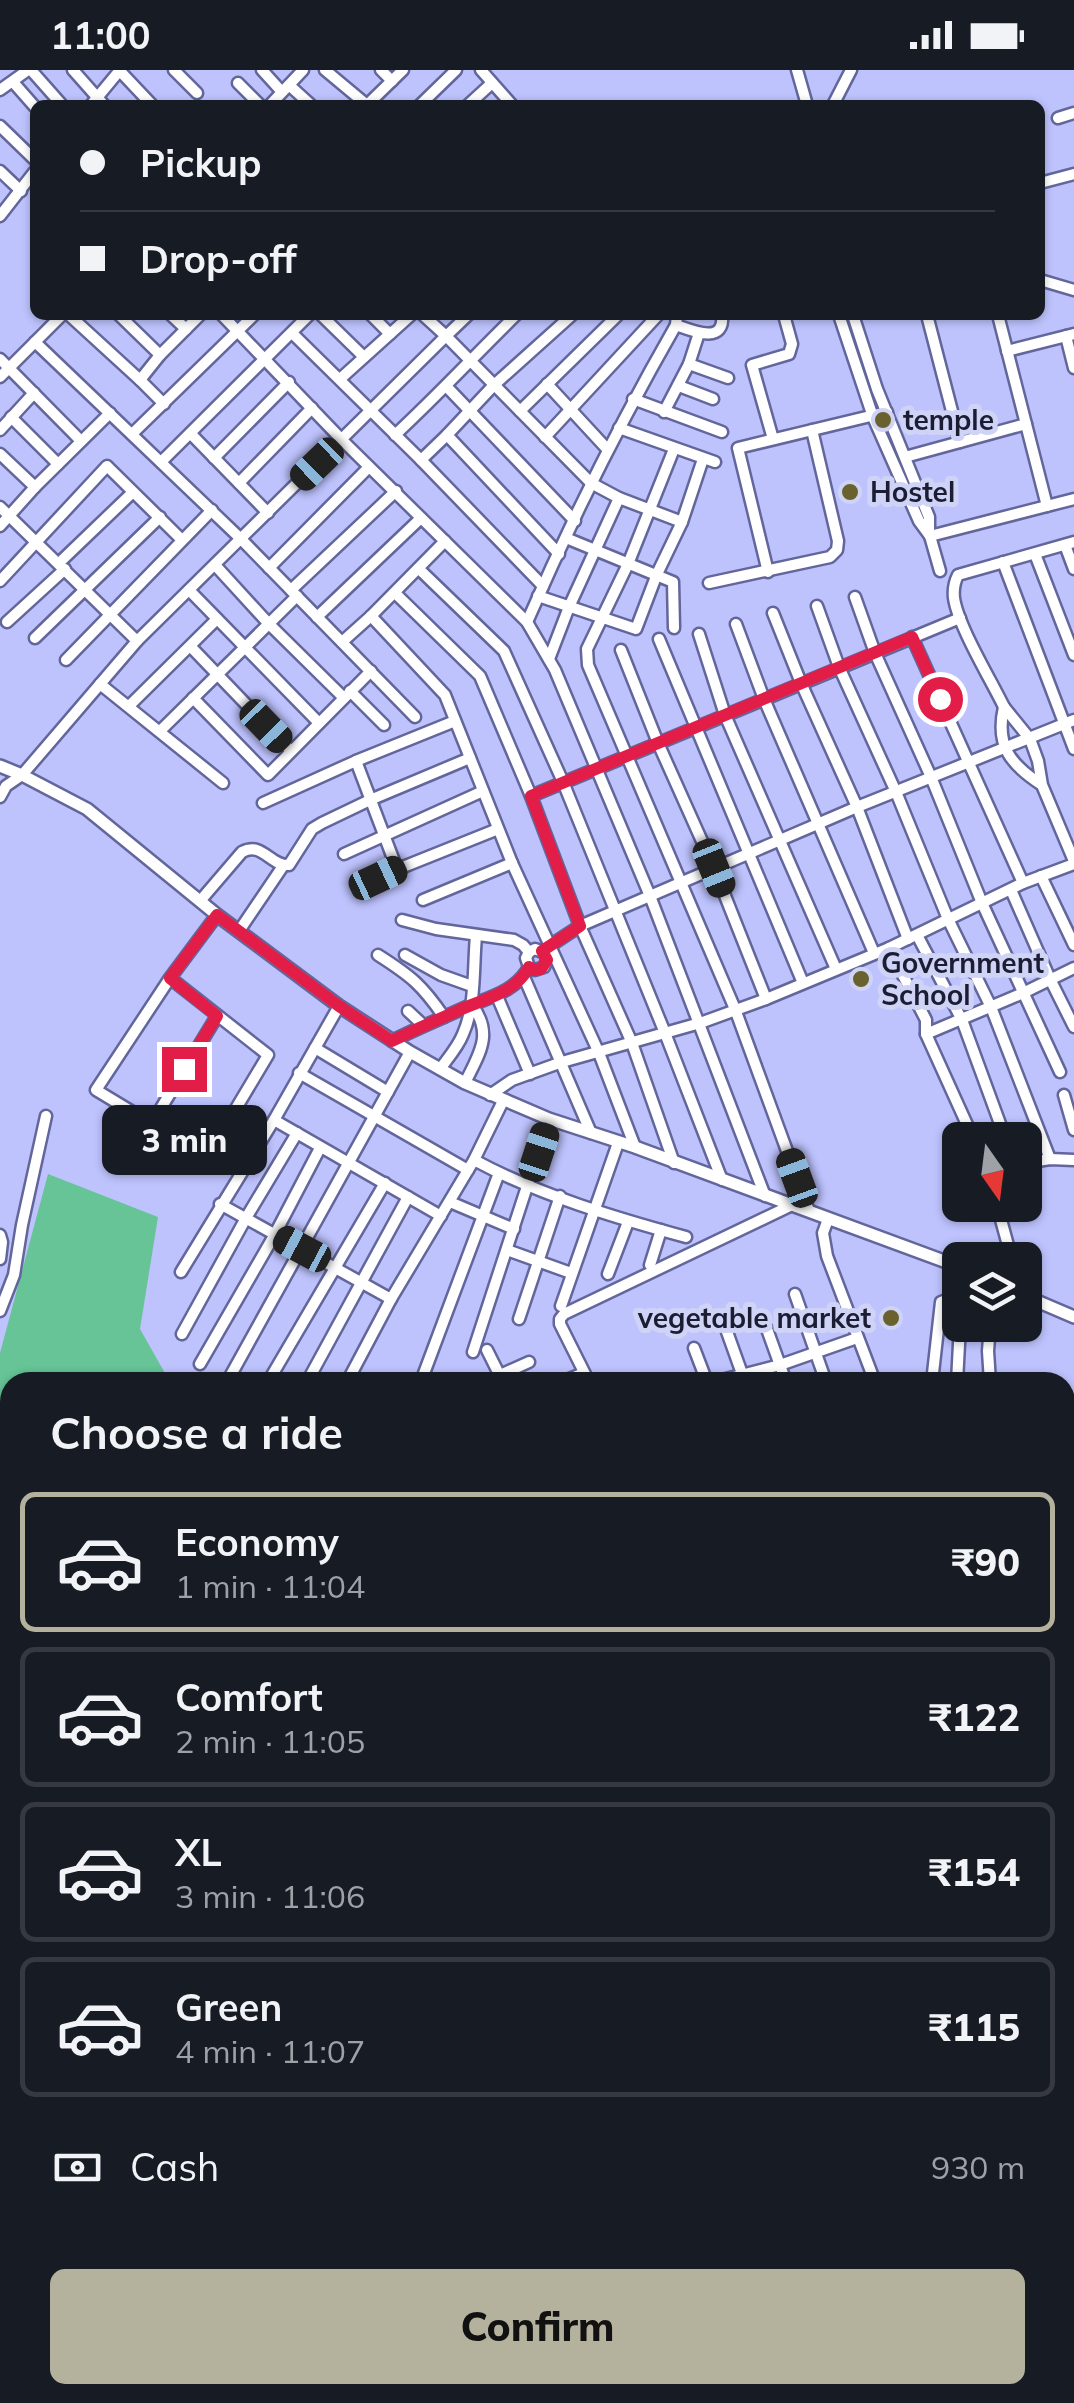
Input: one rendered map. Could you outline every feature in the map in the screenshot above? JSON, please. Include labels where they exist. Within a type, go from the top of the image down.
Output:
[{"type":"street","points":[[0,90],[30,70],[57,100]]},
{"type":"street","points":[[72,70],[95,100]]},
{"type":"street","points":[[98,100],[119,70],[147,100]]},
{"type":"street","points":[[174,70],[197,93]]},
{"type":"street","points":[[262,70],[304,100]]},
{"type":"street","points":[[325,70],[361,100]]},
{"type":"street","points":[[381,70],[392,81]]},
{"type":"street","points":[[372,100],[403,70]]},
{"type":"street","points":[[425,100],[456,70]]},
{"type":"street","points":[[481,70],[508,100]]},
{"type":"street","points":[[796,70],[805,100]]},
{"type":"street","points":[[836,100],[851,70]]},
{"type":"street","points":[[275,100],[302,71]]},
{"type":"street","points":[[12,82],[30,101]]},
{"type":"street","points":[[473,100],[492,82]]},
{"type":"street","points":[[238,84],[255,100]]},
{"type":"street","points":[[1058,118],[1074,114]]},
{"type":"street","points":[[2,131],[30,156]]},
{"type":"street","points":[[0,171],[21,192]]},
{"type":"street","points":[[1045,183],[1074,174]]},
{"type":"street","points":[[0,216],[30,180]]},
{"type":"street","points":[[1045,281],[1074,290]]},
{"type":"street","points":[[0,377],[59,320]]},
{"type":"street","points":[[71,320],[164,404]]},
{"type":"street","points":[[124,320],[160,355]]},
{"type":"street","points":[[176,320],[186,329]]},
{"type":"street","points":[[140,380],[195,320]]},
{"type":"street","points":[[227,320],[526,622],[555,670],[650,896],[766,1196]]},
{"type":"street","points":[[132,434],[249,320]]},
{"type":"street","points":[[161,462],[305,320]]},
{"type":"street","points":[[326,320],[364,357]]},
{"type":"street","points":[[376,320],[390,334]]},
{"type":"street","points":[[340,379],[405,320]]},
{"type":"street","points":[[429,320],[591,482],[619,498],[682,522]]},
{"type":"street","points":[[0,797],[137,642],[463,320]]},
{"type":"street","points":[[395,435],[511,320]]},
{"type":"street","points":[[422,460],[494,385],[566,320]]},
{"type":"street","points":[[520,411],[613,320]]},
{"type":"street","points":[[545,437],[653,320]]},
{"type":"street","points":[[526,622],[591,482],[676,320],[698,332],[714,333],[720,330],[723,320]]},
{"type":"street","points":[[773,439],[752,365],[789,354],[792,344],[785,320]]},
{"type":"street","points":[[841,320],[873,417],[919,521],[929,534]]},
{"type":"street","points":[[855,320],[929,517],[929,534],[940,570]]},
{"type":"street","points":[[928,320],[960,442]]},
{"type":"street","points":[[999,320],[1047,506]]},
{"type":"street","points":[[292,332],[422,460],[540,591],[570,607],[636,630],[709,460],[619,428]]},
{"type":"street","points":[[664,412],[689,364],[698,332]]},
{"type":"street","points":[[1007,350],[1070,335],[1074,368]]},
{"type":"street","points":[[35,342],[212,510],[415,717]]},
{"type":"street","points":[[0,359],[81,442]]},
{"type":"street","points":[[689,364],[728,378]]},
{"type":"street","points":[[214,458],[288,382]]},
{"type":"street","points":[[547,384],[608,450]]},
{"type":"street","points":[[446,386],[575,521]]},
{"type":"street","points":[[679,386],[713,399]]},
{"type":"street","points":[[0,430],[34,393]]},
{"type":"street","points":[[633,399],[722,432]]},
{"type":"street","points":[[239,483],[312,408]]},
{"type":"street","points":[[768,572],[738,448],[887,412]]},
{"type":"street","points":[[110,414],[3,516],[36,541],[137,642]]},
{"type":"street","points":[[12,417],[58,464]]},
{"type":"street","points":[[906,457],[1026,424]]},
{"type":"street","points":[[708,583],[830,558],[837,550],[812,430]]},
{"type":"street","points":[[191,434],[268,513]]},
{"type":"street","points":[[448,435],[559,554]]},
{"type":"street","points":[[674,449],[628,564],[588,649],[588,665],[735,1009],[809,1211]]},
{"type":"street","points":[[0,454],[35,487]]},
{"type":"street","points":[[0,581],[107,466],[182,540]]},
{"type":"street","points":[[270,568],[370,467]]},
{"type":"street","points":[[160,731],[396,492]]},
{"type":"street","points":[[7,622],[132,493]]},
{"type":"street","points":[[548,659],[619,498]]},
{"type":"street","points":[[929,534],[1074,499]]},
{"type":"street","points":[[66,660],[212,510]]},
{"type":"street","points":[[35,638],[160,517]]},
{"type":"street","points":[[317,616],[421,518]]},
{"type":"street","points":[[566,538],[674,582],[674,628]]},
{"type":"street","points":[[342,642],[444,541]]},
{"type":"street","points":[[490,1095],[502,1084],[562,1062],[700,1023],[766,998],[890,948],[1074,862],[1071,846],[1042,785],[1030,739],[1004,707],[954,600],[958,575],[1069,544],[1074,570]]},
{"type":"street","points":[[1035,554],[1074,655]]},
{"type":"street","points":[[1003,562],[1069,722],[1074,749]]},
{"type":"street","points":[[215,565],[269,624],[384,725]]},
{"type":"street","points":[[418,570],[504,651],[563,782],[722,1180]]},
{"type":"street","points":[[189,590],[319,723]]},
{"type":"street","points":[[394,593],[480,676],[580,926],[632,1042],[674,1163]]},
{"type":"street","points":[[855,596],[982,904],[1060,1072]]},
{"type":"street","points":[[817,606],[839,667],[948,919],[991,1007],[1050,1160]]},
{"type":"street","points":[[773,613],[913,937],[962,1020],[999,1122]]},
{"type":"street","points":[[372,616],[444,695],[546,947],[599,1053],[636,1147]]},
{"type":"street","points":[[531,796],[960,618]]},
{"type":"street","points":[[129,706],[217,619]]},
{"type":"street","points":[[736,624],[764,699],[874,953]]},
{"type":"street","points":[[699,634],[725,715],[836,969]]},
{"type":"street","points":[[912,637],[1023,883]]},
{"type":"street","points":[[659,639],[802,983]]},
{"type":"street","points":[[191,646],[291,751]]},
{"type":"street","points":[[621,650],[766,998]]},
{"type":"street","points":[[193,698],[268,774],[370,671]]},
{"type":"street","points":[[100,684],[223,783]]},
{"type":"street","points":[[1004,707],[1001,733],[1005,748],[1017,768],[1042,785]]},
{"type":"street","points":[[264,802],[456,721]]},
{"type":"street","points":[[590,1133],[526,972],[529,952],[780,839],[1069,722]]},
{"type":"street","points":[[238,931],[284,866],[292,862],[312,829],[470,758]]},
{"type":"street","points":[[356,761],[397,869]]},
{"type":"street","points":[[0,766],[87,809],[217,915],[339,1006],[465,1083],[550,1119],[942,1260]]},
{"type":"street","points":[[344,854],[483,790]]},
{"type":"street","points":[[378,878],[498,829]]},
{"type":"street","points":[[200,901],[249,848],[260,850],[284,866]]},
{"type":"street","points":[[423,900],[512,864]]},
{"type":"street","points":[[1041,876],[1074,945]]},
{"type":"street","points":[[1011,890],[1074,1027]]},
{"type":"street","points":[[170,978],[268,1055],[207,1157],[96,1090],[170,978],[217,915]]},
{"type":"street","points":[[402,920],[514,940],[529,952]]},
{"type":"street","points":[[440,1069],[463,1035],[472,1005],[476,936]]},
{"type":"street","points":[[392,1041],[497,996],[526,972],[544,967],[546,947]]},
{"type":"street","points":[[890,948],[926,1020],[926,1034],[966,1122]]},
{"type":"street","points":[[378,955],[424,988],[444,1017]]},
{"type":"street","points":[[406,955],[441,975],[472,986]]},
{"type":"street","points":[[926,1034],[1074,968]]},
{"type":"street","points":[[497,996],[530,1074]]},
{"type":"street","points":[[465,1083],[484,1038],[483,1026],[472,1005]]},
{"type":"street","points":[[181,1272],[339,1006]]},
{"type":"street","points":[[408,1010],[423,1025]]},
{"type":"street","points":[[152,1123],[217,1016]]},
{"type":"street","points":[[315,1048],[388,1092]]},
{"type":"street","points":[[234,1372],[410,1052]]},
{"type":"street","points":[[300,1073],[373,1117],[472,1165],[628,1222],[686,1237]]},
{"type":"street","points":[[1064,1095],[1074,1130]]},
{"type":"street","points":[[352,1372],[472,1165],[503,1101]]},
{"type":"street","points":[[0,1310],[14,1275],[46,1116]]},
{"type":"street","points":[[473,1352],[550,1119]]},
{"type":"street","points":[[274,1120],[441,1216]]},
{"type":"street","points":[[182,1334],[297,1133]]},
{"type":"street","points":[[560,1306],[618,1143]]},
{"type":"street","points":[[200,1364],[320,1148]]},
{"type":"street","points":[[1042,1161],[1074,1160]]},
{"type":"street","points":[[425,1372],[498,1173]]},
{"type":"street","points":[[274,1372],[384,1183]]},
{"type":"street","points":[[519,1319],[560,1196]]},
{"type":"street","points":[[312,1372],[408,1197]]},
{"type":"street","points":[[450,1202],[514,1228]]},
{"type":"street","points":[[220,1204],[392,1300]]},
{"type":"street","points":[[583,1372],[560,1324],[564,1314],[792,1205]]},
{"type":"street","points":[[828,1219],[824,1244],[871,1372]]},
{"type":"street","points":[[608,1274],[628,1222]]},
{"type":"street","points":[[650,1265],[662,1230]]},
{"type":"street","points":[[0,1234],[0,1259]]},
{"type":"street","points":[[506,1250],[572,1273]]},
{"type":"street","points":[[795,1294],[823,1372]]},
{"type":"street","points":[[933,1372],[942,1302]]},
{"type":"street","points":[[1042,1303],[1074,1317]]},
{"type":"street","points":[[768,1329],[782,1372]]},
{"type":"street","points":[[726,1330],[741,1372]]},
{"type":"street","points":[[762,1372],[857,1338]]},
{"type":"street","points":[[958,1372],[959,1342]]},
{"type":"street","points":[[989,1342],[989,1372]]},
{"type":"street","points":[[694,1348],[703,1372]]},
{"type":"street","points":[[488,1350],[499,1372]]},
{"type":"street","points":[[513,1372],[529,1362]]},
{"type":"shaded area","points":[[48,1174],[158,1217],[140,1329],[164,1372],[0,1372],[0,1353]]},
{"type":"place","name":"temple","points":[[883,420]]},
{"type":"place","name":"Hostel","points":[[850,492]]},
{"type":"place","name":"Government School","points":[[861,979]]},
{"type":"place","name":"vegetable market","points":[[891,1318]]},
{"type":"route","points":[[184,1069],[217,1016],[170,978],[217,915],[392,1041],[497,996],[524,977],[529,967],[541,969],[547,960],[542,951],[580,926],[531,796],[912,637],[940,699]]}]
